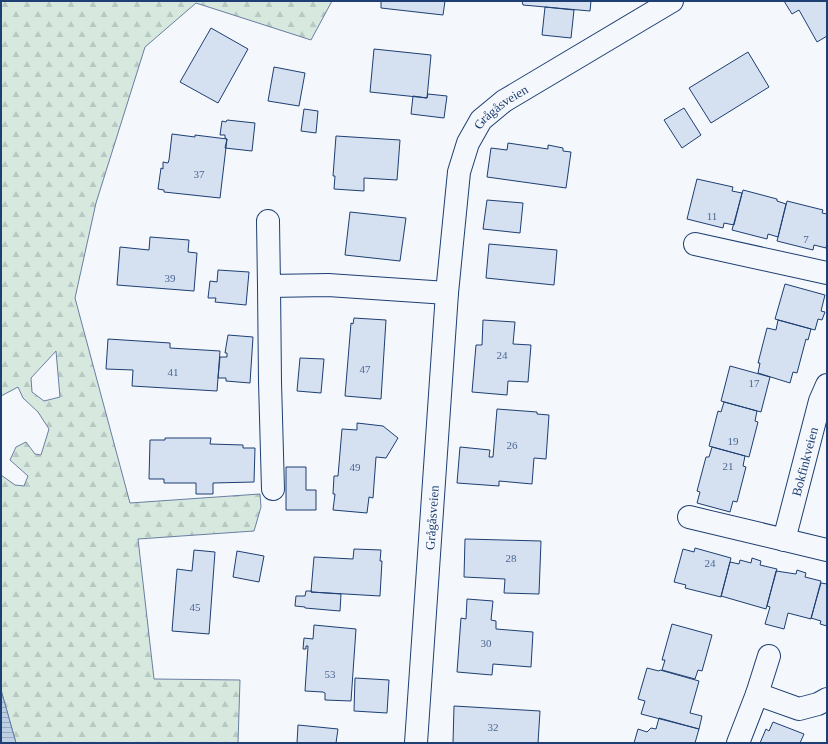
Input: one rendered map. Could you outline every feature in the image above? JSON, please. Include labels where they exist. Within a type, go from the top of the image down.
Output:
[{"type":"street","name":"Grågåsveien","points":[[416,743],[447,292],[459,172],[468,143],[481,120],[504,101],[672,1]]},
{"type":"street","points":[[268,221],[273,488]]},
{"type":"street","points":[[695,244],[827,273]]},
{"type":"street","points":[[269,286],[328,285],[447,292]]},
{"type":"street","name":"Bokfinkveien","points":[[784,540],[820,400],[827,385]]},
{"type":"street","points":[[689,517],[827,550]]},
{"type":"street","points":[[738,743],[757,694],[769,656]]},
{"type":"street","points":[[757,694],[799,709],[827,700]]},
{"type":"green space","points":[[1,1],[332,1],[311,40],[196,3],[145,47],[96,203],[75,298],[130,503],[260,494],[261,507],[254,531],[138,539],[154,679],[240,680],[238,743],[16,743],[1,690],[1,475],[15,485],[24,486],[28,476],[10,460],[16,447],[26,442],[35,454],[41,455],[49,429],[38,412],[23,398],[18,387],[1,396]],"holes":[[[56,351],[60,397],[44,401],[32,392],[31,378]]]},
{"type":"water","points":[[1,690],[16,743],[1,743]]},
{"type":"building","points":[[381,1],[445,1],[443,15],[381,8]]},
{"type":"building","points":[[522,1],[591,1],[590,11],[523,5]]},
{"type":"building","points":[[784,1],[827,1],[827,36],[817,42],[799,10],[792,14]]},
{"type":"building","points":[[545,7],[574,10],[571,38],[542,35]]},
{"type":"building","points":[[211,28],[248,49],[218,103],[180,82]]},
{"type":"building","points":[[374,49],[431,55],[427,98],[370,92]]},
{"type":"building","points":[[748,52],[769,87],[711,123],[689,88]]},
{"type":"building","points":[[274,67],[305,73],[299,106],[268,101]]},
{"type":"building","points":[[428,94],[447,96],[444,118],[411,114],[413,96],[427,98]]},
{"type":"building","points":[[684,108],[701,135],[682,148],[664,120]]},
{"type":"building","points":[[304,109],[318,111],[316,133],[301,131]]},
{"type":"building","points":[[227,120],[255,123],[252,151],[225,148],[227,139],[225,138],[225,135],[220,135],[222,121],[226,122]]},
{"type":"building","points":[[172,134],[227,139],[220,198],[164,192],[164,190],[158,189],[161,168],[163,169],[163,162],[168,163],[169,160]]},
{"type":"building","points":[[336,136],[400,140],[397,180],[364,178],[364,191],[334,189],[335,176],[333,176]]},
{"type":"building","points":[[508,143],[548,149],[548,145],[563,148],[563,151],[571,152],[566,188],[487,177],[491,148],[507,150]]},
{"type":"building","points":[[697,179],[733,187],[732,191],[742,193],[734,225],[724,223],[723,228],[687,219]]},
{"type":"building","points":[[743,190],[777,199],[777,201],[786,204],[778,237],[768,234],[767,239],[732,230]]},
{"type":"building","points":[[487,200],[523,203],[520,233],[483,229]]},
{"type":"building","points":[[787,201],[823,210],[822,213],[827,214],[826,248],[814,245],[813,250],[777,241]]},
{"type":"building","points":[[350,212],[406,218],[400,261],[345,255]]},
{"type":"building","points":[[150,237],[189,240],[188,252],[197,253],[194,291],[117,285],[120,247],[149,250]]},
{"type":"building","points":[[489,244],[557,250],[554,285],[486,278]]},
{"type":"building","points":[[218,270],[249,272],[246,305],[215,302],[216,298],[208,298],[210,281],[217,282]]},
{"type":"building","points":[[785,284],[825,295],[821,311],[825,312],[822,320],[818,319],[815,330],[775,319]]},
{"type":"building","points":[[354,318],[386,320],[381,399],[345,396],[351,323],[353,324]]},
{"type":"building","points":[[483,320],[515,322],[513,344],[531,345],[528,382],[508,381],[507,395],[472,392],[476,345],[482,345]]},
{"type":"building","points":[[778,320],[811,329],[808,340],[806,339],[797,373],[793,372],[790,383],[758,373],[760,363],[758,363],[767,328],[776,330]]},
{"type":"building","points":[[228,335],[253,337],[250,383],[226,381],[226,378],[218,378],[220,357],[227,357],[227,353],[225,353]]},
{"type":"building","points":[[108,339],[170,343],[170,348],[220,351],[217,391],[132,386],[133,370],[106,369]]},
{"type":"building","points":[[300,358],[324,359],[321,393],[297,391]]},
{"type":"building","points":[[730,366],[770,377],[761,412],[721,401]]},
{"type":"building","points":[[724,402],[757,411],[755,421],[758,422],[749,457],[709,446],[718,411],[721,412]]},
{"type":"building","points":[[497,409],[537,412],[537,414],[549,415],[546,459],[534,458],[532,484],[499,481],[499,486],[457,483],[460,447],[490,450],[489,457],[493,457]]},
{"type":"building","points":[[357,423],[383,426],[398,438],[386,458],[376,457],[373,498],[369,497],[367,513],[333,510],[335,494],[333,494],[334,476],[338,476],[342,429],[357,430]]},
{"type":"building","points":[[165,438],[211,438],[210,444],[243,445],[243,448],[255,448],[254,482],[213,483],[213,494],[196,494],[196,483],[164,483],[164,479],[149,479],[150,440],[165,440]]},
{"type":"building","points":[[712,447],[745,456],[743,466],[746,467],[737,502],[733,501],[730,512],[697,503],[700,492],[697,491],[706,457],[709,457]]},
{"type":"building","points":[[286,467],[306,467],[306,490],[316,490],[316,510],[286,510]]},
{"type":"building","points":[[465,539],[541,541],[539,594],[504,593],[505,579],[464,577]]},
{"type":"building","points":[[695,548],[731,558],[721,597],[685,588],[686,585],[674,582],[683,549],[694,552]]},
{"type":"building","points":[[354,549],[381,550],[380,561],[382,561],[380,596],[311,592],[314,557],[353,559]]},
{"type":"building","points":[[194,550],[215,552],[209,634],[172,631],[177,569],[192,571]]},
{"type":"building","points":[[237,551],[264,556],[259,582],[233,577]]},
{"type":"building","points":[[752,558],[761,561],[760,565],[777,569],[766,609],[721,596],[730,562],[739,564],[740,560],[751,563]]},
{"type":"building","points":[[797,570],[806,573],[805,577],[821,581],[811,619],[788,613],[784,629],[765,624],[770,607],[767,606],[776,571],[796,574]]},
{"type":"building","points":[[821,583],[827,584],[827,626],[820,624],[821,621],[811,618]]},
{"type":"building","points":[[306,591],[341,594],[340,611],[295,606],[296,596],[305,596]]},
{"type":"building","points":[[467,599],[493,601],[491,620],[496,621],[496,629],[533,632],[531,667],[493,664],[492,675],[457,672],[461,618],[466,619]]},
{"type":"building","points":[[672,624],[712,635],[702,671],[698,670],[695,679],[662,670],[665,660],[662,660]]},
{"type":"building","points":[[314,625],[356,629],[351,701],[325,700],[325,693],[323,692],[305,691],[308,646],[306,646],[306,649],[303,649],[304,638],[313,639]]},
{"type":"building","points":[[647,668],[660,670],[699,681],[690,713],[702,716],[699,729],[641,714],[645,701],[638,699]]},
{"type":"building","points":[[355,678],[389,680],[387,713],[354,711]]},
{"type":"building","points":[[454,706],[540,711],[538,743],[453,743]]},
{"type":"building","points":[[659,718],[699,729],[695,743],[634,743],[638,729],[647,732],[651,728],[656,729]]},
{"type":"building","points":[[773,722],[804,734],[800,743],[760,743],[766,729],[769,731]]},
{"type":"building","points":[[298,725],[338,729],[336,743],[297,743]]}]
